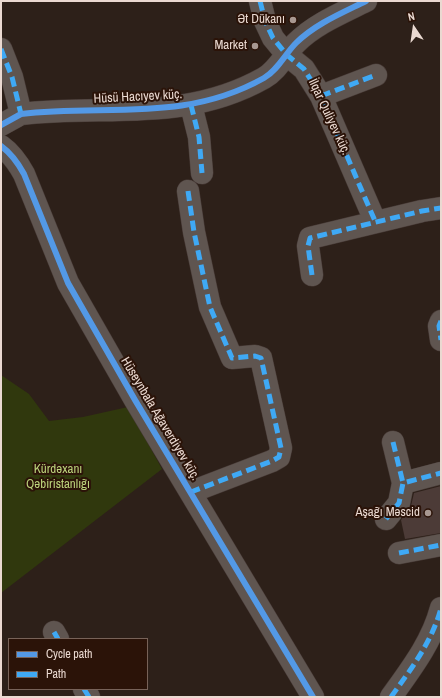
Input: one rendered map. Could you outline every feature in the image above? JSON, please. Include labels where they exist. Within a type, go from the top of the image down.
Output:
[{"type":"street","name":"İlqar Quliyev küç.","points":[[260,1],[265,21],[273,38],[287,55],[304,69],[321,96],[376,222]]},
{"type":"street","name":"Hüsü Hacıyev küç.","points":[[1,125],[21,114],[164,109],[192,105],[251,85],[266,77],[277,68],[296,43],[308,34],[325,22],[366,1]]},
{"type":"street","points":[[1,49],[12,77],[21,114]]},
{"type":"street","points":[[321,96],[376,75]]},
{"type":"street","points":[[192,105],[199,137],[202,173]]},
{"type":"street","name":"Hüseynbala Ağaverdiyev küç.","points":[[1,146],[17,161],[68,283],[135,400],[313,697]]},
{"type":"street","points":[[188,191],[194,232],[210,307],[232,358],[255,356],[261,358],[281,448],[280,456],[272,461],[191,492]]},
{"type":"street","points":[[312,275],[308,246],[310,238],[422,211],[441,208]]},
{"type":"street","points":[[441,320],[439,326],[441,340]]},
{"type":"street","points":[[386,519],[399,503],[403,483],[393,442]]},
{"type":"street","points":[[403,483],[441,473]]},
{"type":"street","points":[[399,553],[441,545]]},
{"type":"street","points":[[391,697],[422,652],[434,630],[441,608]]},
{"type":"green space","name":"Kürdəxanı Qəbiristanlığı","points":[[1,375],[29,394],[49,421],[83,417],[128,407],[162,469],[1,593]]},
{"type":"building","points":[[441,486],[441,533],[405,539],[401,520],[411,506],[414,493]]},
{"type":"marked path","points":[[260,1],[265,21],[273,38],[287,55],[304,69],[321,96],[375,221]]},
{"type":"marked path","points":[[1,49],[12,77],[21,114]]},
{"type":"marked path","points":[[321,96],[376,75]]},
{"type":"marked path","points":[[191,105],[199,137],[202,173]]},
{"type":"marked path","points":[[188,191],[194,232],[210,307],[232,358],[255,356],[261,358],[281,448],[279,457],[272,461],[191,492]]},
{"type":"marked path","points":[[312,275],[308,246],[310,238],[422,211],[441,208]]},
{"type":"marked path","points":[[441,321],[439,326],[441,340]]},
{"type":"marked path","points":[[393,442],[403,483]]},
{"type":"marked path","points":[[386,519],[399,503],[403,483],[441,473]]},
{"type":"marked path","points":[[399,553],[441,545]]},
{"type":"marked path","points":[[391,697],[413,666],[426,644],[441,608]]},
{"type":"marked path","points":[[54,632],[57,638]]},
{"type":"marked path","points":[[85,690],[89,697]]},
{"type":"cycle path","points":[[1,125],[21,114],[53,111],[174,107],[204,101],[234,92],[269,75],[303,36],[329,19],[366,1]]},
{"type":"cycle path","points":[[1,146],[14,159],[24,174],[68,283],[135,400],[313,697]]},
{"type":"place","name":"Ət Dükanı","points":[[293,20]]},
{"type":"place","name":"Market","points":[[255,46]]},
{"type":"place","name":"Aşağı Məscid","points":[[428,513]]}]
